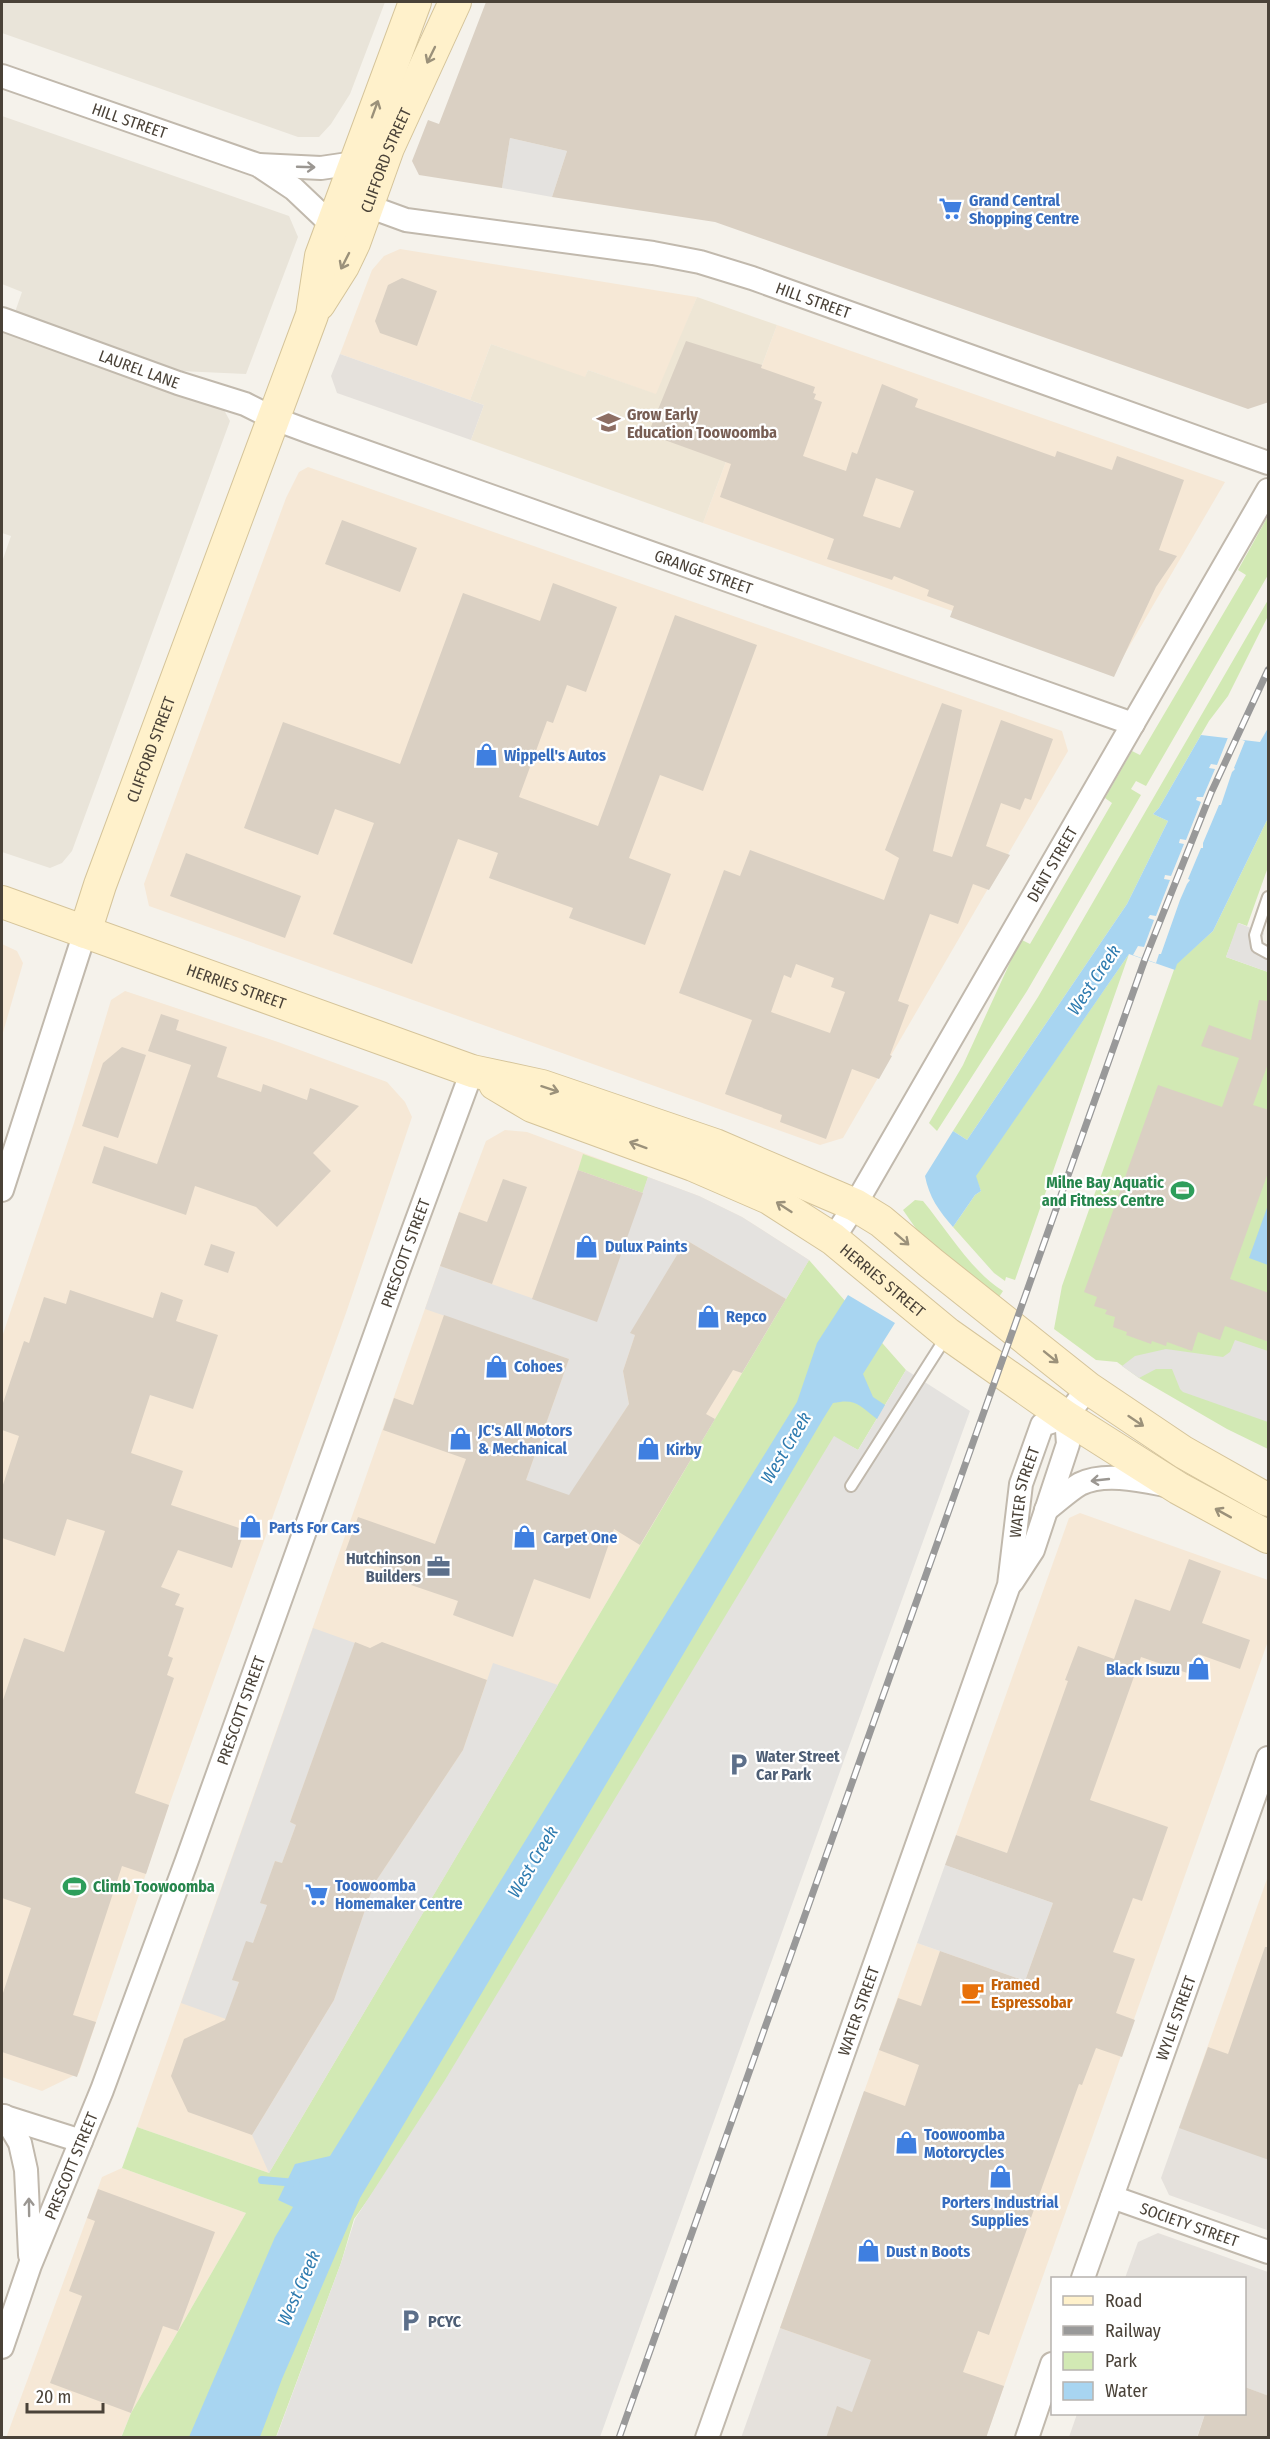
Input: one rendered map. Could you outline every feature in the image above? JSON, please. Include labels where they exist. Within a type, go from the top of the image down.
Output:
[{"type":"main road","name":"CLIFFORD STREET","points":[[85,932],[104,875],[312,315],[343,266],[347,210],[355,164],[415,2]]},
{"type":"main road","name":"CLIFFORD STREET","points":[[347,210],[388,148],[455,2]]},
{"type":"main road","name":"HERRIES STREET","points":[[2,902],[472,1071],[542,1086],[715,1145],[855,1204],[881,1221],[1088,1388],[1183,1452],[1269,1500]]},
{"type":"main road","name":"HERRIES STREET","points":[[472,1071],[532,1106],[693,1165],[769,1198],[833,1239],[948,1334],[1066,1417],[1178,1488],[1269,1537]]},
{"type":"street","name":"HILL STREET","points":[[2,76],[258,165]]},
{"type":"street","points":[[258,165],[321,168],[355,164]]},
{"type":"street","points":[[258,165],[294,189],[347,210]]},
{"type":"street","name":"HILL STREET","points":[[347,210],[652,253],[700,262],[752,278],[1269,463]]},
{"type":"street","name":"LAUREL LANE","points":[[2,319],[178,383],[245,404],[275,419]]},
{"type":"street","name":"GRANGE STREET","points":[[275,419],[1133,724]]},
{"type":"street","name":"DENT STREET","points":[[833,1239],[1269,490]]},
{"type":"street","name":"CLIFFORD STREET","points":[[2,1190],[85,932]]},
{"type":"street","name":"PRESCOTT STREET","points":[[2,2347],[30,2265],[81,2141],[187,1860],[472,1071]]},
{"type":"street","name":"WATER STREET","points":[[707,2438],[1009,1585],[1021,1484],[1042,1425],[1066,1417],[1088,1388]]},
{"type":"street","name":"WATER STREET","points":[[1009,1585],[1033,1550],[1068,1444],[1066,1417]]},
{"type":"street","name":"WATER STREET","points":[[1046,1510],[1081,1484],[1096,1479],[1141,1480],[1178,1488]]},
{"type":"street","name":"WYLIE STREET","points":[[1083,2277],[1269,1758]]},
{"type":"street","points":[[2,2116],[81,2141]]},
{"type":"street","points":[[2,2116],[20,2143],[26,2170],[29,2194],[30,2265]]},
{"type":"street","name":"SOCIETY STREET","points":[[1112,2197],[1269,2252]]},
{"type":"street","points":[[1027,2438],[1051,2370]]},
{"type":"lane","points":[[1269,897],[1254,939],[1257,947],[1269,953]]},
{"type":"lane","points":[[851,1486],[948,1334]]},
{"type":"shaded area","points":[[2,2],[385,2],[350,94],[331,124],[319,137],[298,137],[2,33]]},
{"type":"shaded area","points":[[2,116],[289,216],[298,237],[246,374],[180,371],[15,312],[22,292],[2,284]]},
{"type":"shaded area","points":[[510,138],[567,151],[552,197],[502,188]]},
{"type":"shaded area","points":[[400,249],[697,297],[657,395],[588,370],[585,378],[491,344],[470,400],[340,354],[372,270],[384,256]]},
{"type":"shaded area","name":"Grow Early Education Toowoomba","points":[[697,297],[777,325],[703,523],[471,440],[484,405],[470,400],[491,344],[585,377],[588,370],[656,394]]},
{"type":"shaded area","points":[[2,324],[219,401],[230,421],[72,851],[62,863],[50,868],[2,852],[2,562],[11,536],[2,533]]},
{"type":"shaded area","points":[[777,325],[1225,482],[1116,669],[703,523]]},
{"type":"shaded area","points":[[340,354],[484,405],[471,440],[337,393],[331,376]]},
{"type":"shaded area","name":"Wippell's Autos","points":[[308,467],[1062,731],[1068,751],[843,1138],[820,1145],[149,906],[144,884],[286,498],[299,472]]},
{"type":"shaded area","points":[[1238,923],[1264,933],[1261,943],[1268,946],[1268,972],[1226,957]]},
{"type":"shaded area","points":[[2,944],[17,951],[23,963],[2,1036]]},
{"type":"shaded area","points":[[125,991],[278,1042],[387,1082],[405,1102],[412,1117],[346,1313],[169,1805],[79,2073],[42,2091],[2,2077],[2,1337],[74,1123],[111,1000]]},
{"type":"shaded area","points":[[505,1130],[527,1132],[699,1196],[742,1217],[809,1260],[269,2173],[137,2127],[459,1212],[486,1141]]},
{"type":"shaded area","points":[[648,1177],[699,1196],[742,1217],[809,1260],[786,1299],[686,1240],[631,1333],[635,1335],[623,1371],[629,1404],[580,1479],[582,1508],[526,1480],[569,1359],[425,1309],[440,1266],[597,1321]]},
{"type":"shaded area","points":[[1235,1340],[1268,1351],[1268,1422],[1183,1392],[1172,1369],[1156,1369],[1139,1378],[1122,1366],[1135,1356],[1166,1349],[1223,1357],[1230,1352]]},
{"type":"shaded area","name":"Water Street Car Park","points":[[906,1370],[970,1411],[600,2437],[276,2438],[355,2219],[445,2080],[834,1436],[858,1450]]},
{"type":"shaded area","points":[[1080,1513],[1268,1580],[1268,1641],[986,2437],[780,2328],[917,1943],[1025,1981],[1063,1873],[956,1835],[1069,1518]]},
{"type":"shaded area","points":[[313,1628],[355,1643],[290,1822],[296,1825],[282,1863],[275,1861],[261,1903],[267,1905],[253,1943],[233,1980],[239,1982],[226,2019],[181,2003]]},
{"type":"shaded area","points":[[493,1663],[558,1685],[269,2173],[252,2135],[334,2000],[374,1884],[463,1750]]},
{"type":"shaded area","points":[[945,1865],[1053,1903],[1025,1981],[917,1943]]},
{"type":"shaded area","points":[[1268,1876],[1268,2127],[1189,2099]]},
{"type":"shaded area","points":[[1189,2099],[1268,2127],[1267,2230],[1169,2195],[1161,2178]]},
{"type":"shaded area","points":[[122,2168],[246,2213],[131,2413],[121,2437],[6,2438],[102,2177]]},
{"type":"shaded area","points":[[1158,2233],[1268,2272],[1268,2396],[1246,2387],[1246,2277],[1125,2277],[1138,2242]]},
{"type":"shaded area","points":[[780,2328],[888,2366],[862,2437],[741,2438]]},
{"type":"shaded area","points":[[1077,2415],[1205,2415],[1197,2437],[1069,2437]]},
{"type":"green space","points":[[1268,516],[1268,575],[1146,786],[1136,781],[1131,789],[1141,795],[1027,991],[937,1131],[929,1123],[963,1065],[1013,956],[1022,940],[1030,944],[1112,803],[1105,798],[1132,751],[1140,755],[1246,575],[1238,570]]},
{"type":"green space","points":[[1268,600],[1268,616],[1228,696],[1209,721],[1159,808],[1153,814],[1168,821],[1127,904],[967,1140],[953,1131],[1038,997]]},
{"type":"green space","name":"Milne Bay Aquatic and Fitness Centre","points":[[1268,818],[1268,867],[1247,926],[1239,923],[1226,957],[1268,972],[1268,1449],[1227,1429],[1139,1378],[1117,1362],[1096,1360],[1054,1329],[1062,1286],[1176,964],[1213,931]]},
{"type":"green space","points":[[1129,954],[1015,1280],[1006,1277],[1005,1281],[994,1273],[953,1227],[975,1195],[981,1191],[975,1176]]},
{"type":"green space","points":[[583,1154],[648,1177],[643,1193],[578,1170]]},
{"type":"green space","points":[[915,1200],[923,1201],[980,1273],[1003,1291],[999,1297],[919,1233],[903,1210]]},
{"type":"green space","points":[[809,1260],[906,1370],[858,1450],[843,1442],[452,2083],[354,2219],[341,2263],[276,2437],[121,2438],[131,2413],[246,2213],[122,2168],[137,2127],[269,2173]]},
{"type":"water","name":"West Creek","points":[[1268,728],[1268,818],[1213,931],[1177,964],[1175,970],[1129,954],[976,1176],[981,1191],[975,1195],[953,1227],[935,1203],[925,1176],[953,1131],[967,1140],[1127,904],[1168,821],[1153,814],[1159,808],[1201,735],[1260,742]]},
{"type":"water","points":[[1268,1205],[1268,1265],[1249,1258]]},
{"type":"water","name":"West Creek","points":[[848,1295],[895,1323],[863,1374],[873,1397],[885,1405],[877,1419],[861,1406],[847,1401],[833,1403],[823,1419],[360,2198],[282,2379],[260,2437],[189,2437],[275,2237],[293,2207],[278,2200],[295,2164],[330,2156],[797,1402],[817,1343]]},
{"type":"pier","points":[[1229,735],[1245,741],[1221,805],[1219,805],[1203,848],[1201,848],[1188,879],[1190,880],[1180,900],[1161,954],[1156,963],[1133,955],[1138,946],[1144,947],[1154,920],[1148,918],[1150,915],[1156,916],[1170,880],[1164,879],[1165,875],[1171,876],[1184,844],[1179,843],[1180,839],[1186,840],[1201,802],[1196,800],[1197,797],[1203,797],[1215,769],[1209,768],[1211,764],[1217,765]]},
{"type":"building","name":"Grand Central Shopping Centre","points":[[486,2],[1269,2],[1269,402],[1248,409],[715,222],[552,197],[567,151],[510,138],[502,188],[419,175],[412,161],[428,120],[439,124]]},
{"type":"building","points":[[402,278],[437,291],[417,346],[380,333],[375,321],[388,285]]},
{"type":"building","points":[[686,341],[762,365],[761,368],[815,387],[814,399],[822,402],[803,456],[846,471],[852,452],[857,454],[882,384],[918,399],[915,407],[1055,457],[1057,451],[1112,470],[1117,456],[1184,480],[1159,550],[1177,556],[1156,587],[1114,677],[950,617],[954,606],[927,596],[929,590],[894,576],[892,580],[827,559],[834,539],[720,497],[731,464],[648,434]],"holes":[[[876,478],[914,491],[900,528],[863,516]]]},
{"type":"building","points":[[342,520],[417,548],[400,592],[325,564]]},
{"type":"building","points":[[553,583],[617,607],[586,692],[567,685],[553,723],[547,721],[519,797],[598,826],[675,615],[757,645],[703,791],[660,775],[629,858],[671,874],[645,945],[569,918],[573,908],[489,878],[498,853],[458,839],[412,964],[333,934],[374,823],[335,809],[318,855],[244,828],[283,722],[400,764],[463,593],[540,621]]},
{"type":"building","points":[[942,703],[962,710],[933,851],[952,857],[1001,720],[1053,739],[1031,800],[1025,798],[1020,810],[1001,803],[986,846],[1010,855],[989,890],[973,884],[958,924],[930,914],[898,1001],[909,1005],[890,1055],[892,1056],[879,1079],[852,1069],[826,1139],[780,1122],[782,1115],[725,1094],[752,1020],[679,993],[724,870],[740,876],[750,850],[884,900],[899,858],[885,850]],"holes":[[[796,964],[834,978],[831,987],[845,992],[830,1033],[771,1012],[784,975],[791,978]]]},
{"type":"building","points":[[186,853],[301,896],[285,938],[170,896]]},
{"type":"building","points":[[1259,1000],[1269,1001],[1269,1061],[1253,1105],[1269,1110],[1269,1170],[1230,1279],[1269,1293],[1269,1342],[1225,1326],[1220,1340],[1198,1332],[1192,1351],[1167,1342],[1166,1346],[1152,1341],[1151,1344],[1126,1335],[1127,1332],[1113,1327],[1115,1317],[1105,1314],[1107,1310],[1094,1306],[1097,1297],[1084,1292],[1158,1085],[1222,1107],[1239,1058],[1201,1046],[1209,1025],[1251,1040]]},
{"type":"building","points":[[161,1014],[179,1020],[176,1030],[227,1047],[217,1077],[261,1092],[263,1084],[307,1100],[310,1088],[359,1106],[313,1153],[331,1171],[277,1227],[256,1207],[195,1186],[186,1215],[92,1183],[104,1146],[157,1164],[191,1065],[148,1051]]},
{"type":"building","points":[[122,1047],[146,1055],[118,1138],[82,1126],[103,1063]]},
{"type":"building","name":"Dulux Paints","points":[[578,1170],[643,1193],[597,1322],[532,1299]]},
{"type":"building","points":[[503,1179],[527,1187],[492,1284],[440,1266],[459,1212],[487,1222]]},
{"type":"building","points":[[686,1240],[786,1299],[742,1373],[733,1370],[706,1414],[715,1419],[640,1545],[614,1529],[590,1599],[534,1579],[513,1637],[453,1615],[458,1601],[411,1585],[413,1579],[344,1555],[358,1517],[435,1544],[466,1459],[383,1430],[394,1398],[413,1405],[444,1315],[569,1359],[526,1480],[569,1495],[629,1404],[623,1371],[635,1335],[630,1333]]},
{"type":"building","points":[[211,1244],[235,1252],[228,1273],[204,1265]]},
{"type":"building","points":[[70,1290],[153,1318],[161,1292],[183,1300],[176,1321],[218,1335],[193,1409],[150,1395],[131,1453],[183,1471],[171,1505],[245,1530],[232,1568],[178,1550],[161,1587],[180,1594],[175,1605],[184,1608],[168,1656],[173,1658],[167,1675],[174,1678],[135,1793],[169,1805],[146,1874],[122,1866],[73,2015],[96,2022],[77,2077],[2,2052],[2,1996],[31,1908],[2,1898],[2,1703],[24,1638],[64,1652],[105,1531],[67,1519],[55,1556],[2,1538],[2,1488],[19,1436],[2,1430],[2,1406],[24,1341],[29,1343],[44,1297],[66,1304]]},
{"type":"building","points":[[1189,1559],[1221,1571],[1202,1623],[1250,1640],[1240,1669],[1198,1654],[1190,1674],[1141,1657],[1090,1800],[1168,1827],[1142,1901],[1133,1898],[1113,1952],[1135,1959],[1116,2013],[1135,2020],[1122,2057],[1096,2048],[1082,2085],[1079,2084],[989,2335],[978,2331],[963,2372],[1004,2386],[986,2438],[826,2438],[837,2406],[852,2412],[871,2360],[780,2328],[864,2091],[905,2106],[919,2065],[879,2050],[898,1998],[921,2006],[940,1951],[1025,1981],[1053,1903],[945,1865],[956,1835],[1007,1853],[1068,1681],[1065,1680],[1078,1646],[1114,1659],[1135,1599],[1170,1611]]},
{"type":"building","name":"Toowoomba Homemaker Centre","points":[[355,1642],[370,1648],[382,1642],[487,1680],[463,1750],[374,1884],[334,2000],[252,2135],[188,2112],[171,2076],[184,2039],[225,2020],[239,1982],[232,1980],[246,1941],[253,1943],[267,1905],[260,1903],[275,1861],[282,1863],[296,1825],[290,1822]]},
{"type":"building","points":[[1265,1947],[1269,1947],[1269,2160],[1179,2128],[1208,2047],[1228,2054]]},
{"type":"building","points":[[98,2189],[215,2232],[178,2331],[163,2326],[131,2413],[50,2383],[82,2296],[69,2291],[95,2221],[87,2218]]},
{"type":"building","points":[[1246,2387],[1269,2396],[1269,2438],[1197,2438],[1205,2415],[1246,2415]]},
{"type":"waterway","points":[[262,2180],[296,2183]]},
{"type":"railway","points":[[619,2438],[1145,959],[1211,793],[1268,670]]},
{"type":"place","name":"Grand Central Shopping Centre","points":[[951,209]]},
{"type":"place","name":"Grow Early Education Toowoomba","points":[[609,423]]},
{"type":"place","name":"Wippell's Autos","points":[[486,755]]},
{"type":"place","name":"Milne Bay Aquatic and Fitness Centre","points":[[1182,1191]]},
{"type":"place","name":"Dulux Paints","points":[[587,1246]]},
{"type":"place","name":"Repco","points":[[708,1316]]},
{"type":"place","name":"Cohoes","points":[[496,1366]]},
{"type":"place","name":"JC's All Motors & Mechanical","points":[[460,1439]]},
{"type":"place","name":"Kirby","points":[[648,1449]]},
{"type":"place","name":"Parts For Cars","points":[[251,1527]]},
{"type":"place","name":"Carpet One","points":[[525,1537]]},
{"type":"place","name":"Hutchinson Builders","points":[[439,1567]]},
{"type":"place","name":"Black Isuzu","points":[[1198,1669]]},
{"type":"place","name":"Water Street Car Park","points":[[738,1765]]},
{"type":"place","name":"Climb Toowoomba","points":[[75,1886]]},
{"type":"place","name":"Toowoomba Homemaker Centre","points":[[317,1894]]},
{"type":"place","name":"Framed Espressobar","points":[[973,1993]]},
{"type":"place","name":"Toowoomba Motorcycles","points":[[906,2143]]},
{"type":"place","name":"Porters Industrial Supplies","points":[[1000,2177]]},
{"type":"place","name":"Dust n Boots","points":[[868,2251]]},
{"type":"place","name":"PCYC","points":[[410,2321]]}]
